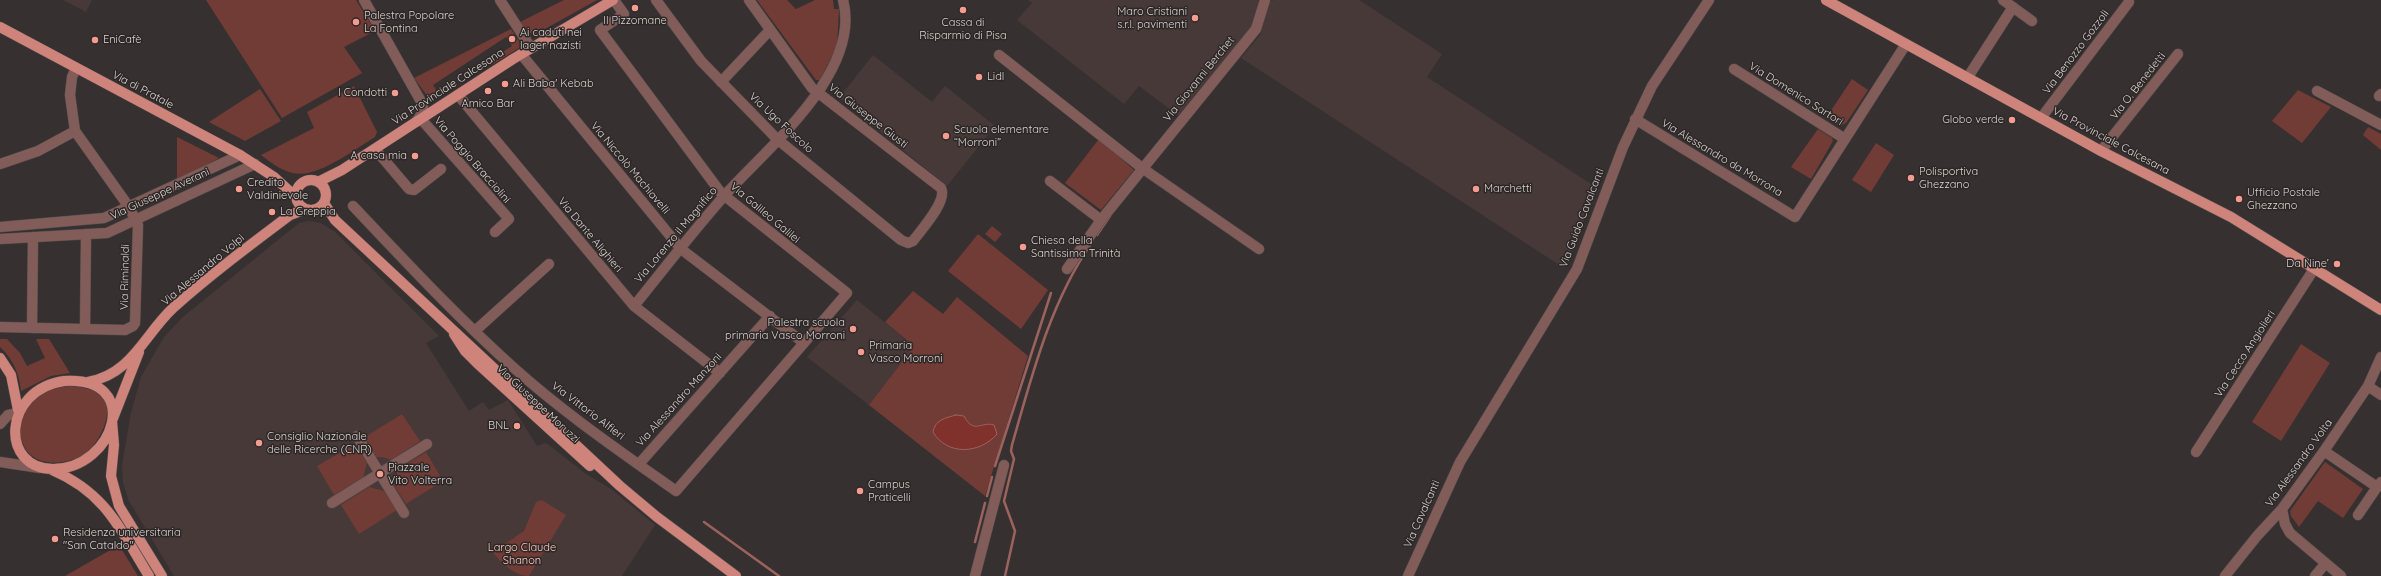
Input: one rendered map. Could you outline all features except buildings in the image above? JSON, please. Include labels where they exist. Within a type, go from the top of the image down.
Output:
[{"type":"main road","name":"Via Provinciale Calcesana","points":[[318,182],[342,170],[521,54],[614,0]]},
{"type":"main road","name":"Via Provinciale Calcesana","points":[[1826,0],[2102,151],[2231,217],[2381,310]]},
{"type":"main road","name":"Via di Pratale","points":[[0,27],[240,155],[274,177],[297,199]]},
{"type":"main road","points":[[325,199],[323,186],[318,182],[309,181],[301,184],[297,191],[297,199],[311,210],[325,199],[342,170]]},
{"type":"main road","name":"Via di Pratale","points":[[274,177],[301,184]]},
{"type":"main road","name":"Via Alessandro Volpi","points":[[290,215],[297,199]]},
{"type":"main road","name":"Via Giuseppe Moruzzi","points":[[325,199],[335,220]]},
{"type":"main road","name":"Via Giuseppe Moruzzi","points":[[311,210],[335,220],[451,329],[465,351],[575,455],[620,486],[663,522],[736,576]]},
{"type":"main road","name":"Via Alessandro Volpi","points":[[86,382],[109,376],[139,351],[172,309],[290,215],[311,210]]},
{"type":"main road","name":"Via Alessandro Volpi","points":[[112,421],[139,351]]},
{"type":"main road","points":[[0,358],[11,375],[17,411],[14,433],[17,448],[26,461],[78,482],[104,504],[149,576]]},
{"type":"main road","points":[[17,411],[26,398],[46,385],[64,380],[86,382],[102,388],[108,394],[114,441],[111,476],[116,498],[162,576]]},
{"type":"main road","points":[[45,468],[73,466],[92,457],[104,441],[112,421]]},
{"type":"street","points":[[364,0],[423,105],[423,112],[417,122]]},
{"type":"street","points":[[500,0],[531,48]]},
{"type":"street","name":"Via Galileo Galilei","points":[[614,0],[624,14],[600,30],[724,196],[847,293],[804,343]]},
{"type":"street","name":"Via Ugo Foscolo","points":[[656,0],[696,55],[777,139],[901,240],[908,244]]},
{"type":"street","name":"Via Giuseppe Giusti","points":[[749,0],[812,88],[942,191],[941,202],[913,242],[908,244]]},
{"type":"street","name":"Via Giovanni Berchet","points":[[1067,269],[1101,220],[1256,29],[1265,0]]},
{"type":"street","name":"Via Guido Cavalcanti","points":[[1460,462],[1577,270],[1607,187],[1635,119],[1664,65],[1708,0]]},
{"type":"street","points":[[2003,0],[2032,22]]},
{"type":"street","name":"Via Lorenzo il Magnifico","points":[[634,306],[724,196],[818,93],[832,71],[842,45],[845,28],[844,1]]},
{"type":"street","name":"Via Benozzo Gozzoli","points":[[2041,118],[2129,2]]},
{"type":"street","points":[[1968,77],[2013,7]]},
{"type":"street","points":[[721,82],[770,30]]},
{"type":"street","name":"Via Domenico Sartori","points":[[1795,217],[1906,44]]},
{"type":"street","name":"Via Niccolò Machiavelli","points":[[521,54],[681,248],[770,316]]},
{"type":"street","name":"Via O. Benedetti","points":[[2102,151],[2178,54]]},
{"type":"street","points":[[999,55],[1142,168],[1259,249]]},
{"type":"street","points":[[76,68],[70,95],[75,131],[136,218]]},
{"type":"street","name":"Via Domenico Sartori","points":[[1734,69],[1845,139]]},
{"type":"street","points":[[2317,90],[2381,125]]},
{"type":"street","name":"Via Dante Alighieri","points":[[458,95],[634,306],[720,373]]},
{"type":"street","name":"Via Alessandro da Morrona","points":[[1635,119],[1795,217]]},
{"type":"street","name":"Via Poggio Bracciolini","points":[[417,122],[509,220],[495,232]]},
{"type":"street","points":[[0,164],[38,151],[75,131]]},
{"type":"street","points":[[375,149],[409,190],[414,190],[440,170]]},
{"type":"street","points":[[0,227],[104,218],[240,155]]},
{"type":"street","name":"Via Giuseppe Averani","points":[[0,239],[107,233],[136,218],[255,164]]},
{"type":"street","points":[[1050,180],[1101,220]]},
{"type":"street","name":"Via Vittorio Alfieri","points":[[353,206],[524,377],[676,491],[804,343]]},
{"type":"street","name":"Via Riminaldi","points":[[85,329],[125,330],[133,326],[136,318],[138,225],[136,218]]},
{"type":"street","points":[[0,327],[85,329],[86,234]]},
{"type":"street","points":[[32,328],[33,237]]},
{"type":"street","points":[[476,330],[549,264]]},
{"type":"street","name":"Via Cecco Angiolieri","points":[[2196,452],[2314,269]]},
{"type":"street","points":[[770,316],[804,343]]},
{"type":"street","name":"Via Alessandro Manzoni","points":[[639,464],[770,316]]},
{"type":"street","name":"Via Alessandro Volta","points":[[2225,576],[2257,536],[2282,510],[2368,386],[2381,357]]},
{"type":"street","points":[[2368,386],[2381,395]]},
{"type":"street","points":[[0,424],[8,415],[17,411]]},
{"type":"street","points":[[357,436],[404,513]]},
{"type":"street","points":[[332,503],[427,444]]},
{"type":"street","points":[[2324,451],[2379,485],[2358,515]]},
{"type":"street","points":[[0,462],[45,468]]},
{"type":"street","name":"Via Cavalcanti","points":[[1408,576],[1460,462]]},
{"type":"street","points":[[975,576],[1004,465]]},
{"type":"street","points":[[2282,510],[2285,524],[2290,533],[2341,576]]},
{"type":"street","points":[[2315,576],[2325,564]]},
{"type":"shaded area","points":[[63,0],[92,0],[86,12]]},
{"type":"shaded area","points":[[1028,0],[1259,0],[1254,22],[1249,30],[1179,116],[1139,86],[1124,104],[1017,20],[1032,3]]},
{"type":"shaded area","points":[[1359,0],[1442,54],[1427,77],[1597,188],[1564,268],[1241,58],[1260,35],[1270,1]]},
{"type":"shaded area","points":[[873,55],[932,102],[945,86],[995,126],[947,186],[839,98]]},
{"type":"shaded area","points":[[309,221],[321,223],[335,232],[439,336],[426,343],[469,411],[483,402],[489,410],[508,400],[537,446],[546,443],[549,445],[586,474],[611,489],[655,525],[622,576],[174,576],[129,501],[123,483],[122,465],[131,413],[141,377],[164,337],[183,317],[299,223]]},
{"type":"shaded area","name":"Primaria Vasco Morroni","points":[[857,300],[914,346],[869,405],[807,357]]},
{"type":"shaded area","points":[[956,415],[964,416],[971,425],[974,426],[989,424],[994,425],[997,434],[982,446],[964,450],[947,445],[939,440],[933,432],[934,428],[941,420]]},
{"type":"green space","points":[[206,0],[356,0],[375,31],[344,47],[362,73],[282,118]]},
{"type":"green space","points":[[564,0],[597,0],[536,34],[525,32],[518,23]]},
{"type":"green space","points":[[757,0],[787,0],[796,9],[815,0],[833,0],[834,9],[839,9],[837,46],[820,80],[816,80]]},
{"type":"green space","points":[[511,29],[522,46],[492,65],[489,61],[512,46],[506,37],[433,85],[440,96],[436,98],[428,97],[414,78]]},
{"type":"green space","points":[[1852,79],[1868,90],[1846,123],[1840,126],[1826,118]]},
{"type":"green space","points":[[354,86],[377,132],[375,137],[336,162],[313,172],[303,174],[285,170],[261,155],[314,128],[307,112]]},
{"type":"green space","points":[[260,89],[281,121],[245,141],[209,122]]},
{"type":"green space","points":[[2298,90],[2331,107],[2302,143],[2272,121]]},
{"type":"green space","points":[[2368,127],[2381,134],[2381,150],[2363,135]]},
{"type":"green space","points":[[1818,129],[1832,138],[1833,141],[1811,179],[1791,167]]},
{"type":"green space","points":[[177,137],[219,158],[177,181]]},
{"type":"green space","points":[[1099,139],[1134,170],[1101,210],[1065,183]]},
{"type":"green space","points":[[1876,143],[1894,155],[1871,192],[1852,180]]},
{"type":"green space","points":[[992,226],[1002,234],[995,242],[985,234]]},
{"type":"green space","points":[[978,234],[1048,290],[1021,329],[948,271]]},
{"type":"green space","points":[[913,291],[943,314],[957,297],[1028,356],[985,496],[869,405],[914,346],[885,322]]},
{"type":"green space","points":[[0,339],[7,339],[20,353],[27,366],[45,358],[36,339],[49,339],[70,373],[51,376],[21,391],[17,372],[12,361],[0,347]]},
{"type":"green space","points":[[2301,344],[2330,363],[2281,441],[2252,422]]},
{"type":"green space","points":[[70,386],[92,390],[105,400],[107,417],[100,436],[82,456],[69,461],[51,463],[37,459],[24,447],[21,438],[21,420],[24,411],[29,403],[38,395],[59,387]]},
{"type":"green space","points":[[402,414],[420,441],[391,460],[376,457],[365,437]]},
{"type":"green space","points":[[355,444],[367,463],[363,478],[334,495],[317,466]]},
{"type":"green space","points":[[426,452],[443,481],[406,504],[394,485],[397,477],[397,470]]},
{"type":"green space","points":[[2325,462],[2363,489],[2343,518],[2318,501],[2299,527],[2291,516],[2290,511]]},
{"type":"green space","points":[[369,487],[384,491],[397,510],[359,534],[341,505]]},
{"type":"green space","name":"Largo Claude Shanon","points":[[542,500],[566,515],[529,576],[518,574],[508,568],[493,552],[524,531],[536,502]]},
{"type":"green space","points":[[119,545],[138,576],[65,576]]},
{"type":"waterway","points":[[1097,235],[1110,216]]},
{"type":"waterway","points":[[1005,576],[1015,531],[1004,501],[1014,459],[1011,451],[1012,445],[1044,340],[1077,265],[1092,242]]},
{"type":"waterway","points":[[995,466],[1051,293]]},
{"type":"waterway","points":[[987,496],[992,477]]},
{"type":"waterway","points":[[975,542],[985,503]]},
{"type":"waterway","points":[[704,522],[779,576]]},
{"type":"place","name":"Il Pizzomane","points":[[635,8]]},
{"type":"place","name":"Cassa di Risparmio di Pisa","points":[[963,10]]},
{"type":"place","name":"Maro Cristiani s.r.l. pavimenti","points":[[1195,18]]},
{"type":"place","name":"Palestra Popolare La Fontina","points":[[356,22]]},
{"type":"place","name":"Ai caduti nei lager nazisti","points":[[512,39]]},
{"type":"place","name":"EniCafè","points":[[95,40]]},
{"type":"place","name":"Lidl","points":[[979,77]]},
{"type":"place","name":"Ali Baba' Kebab","points":[[505,84]]},
{"type":"place","name":"Amico Bar","points":[[488,91]]},
{"type":"place","name":"I Condotti","points":[[395,93]]},
{"type":"place","name":"Globo verde","points":[[2012,120]]},
{"type":"place","name":"Scuola elementare “Morroni”","points":[[946,136]]},
{"type":"place","name":"A casa mia","points":[[415,156]]},
{"type":"place","name":"Polisportiva Ghezzano","points":[[1911,178]]},
{"type":"place","name":"Credito Valdinievole","points":[[239,189]]},
{"type":"place","name":"Marchetti","points":[[1476,189]]},
{"type":"place","name":"Ufficio Postale Ghezzano","points":[[2239,199]]},
{"type":"place","name":"La Greppia","points":[[272,212]]},
{"type":"place","name":"Chiesa della Santissima Trinità","points":[[1023,247]]},
{"type":"place","name":"Da Nine’","points":[[2337,264]]},
{"type":"place","name":"Palestra scuola primaria Vasco Morroni","points":[[853,329]]},
{"type":"place","name":"Primaria Vasco Morroni","points":[[861,352]]},
{"type":"place","name":"BNL","points":[[517,426]]},
{"type":"place","name":"Consiglio Nazionale delle Ricerche (CNR)","points":[[259,443]]},
{"type":"place","name":"Piazzale Vito Volterra","points":[[380,474]]},
{"type":"place","name":"Campus Praticelli","points":[[860,491]]},
{"type":"place","name":"Residenza universitaria \"San Cataldo\"","points":[[55,539]]}]
